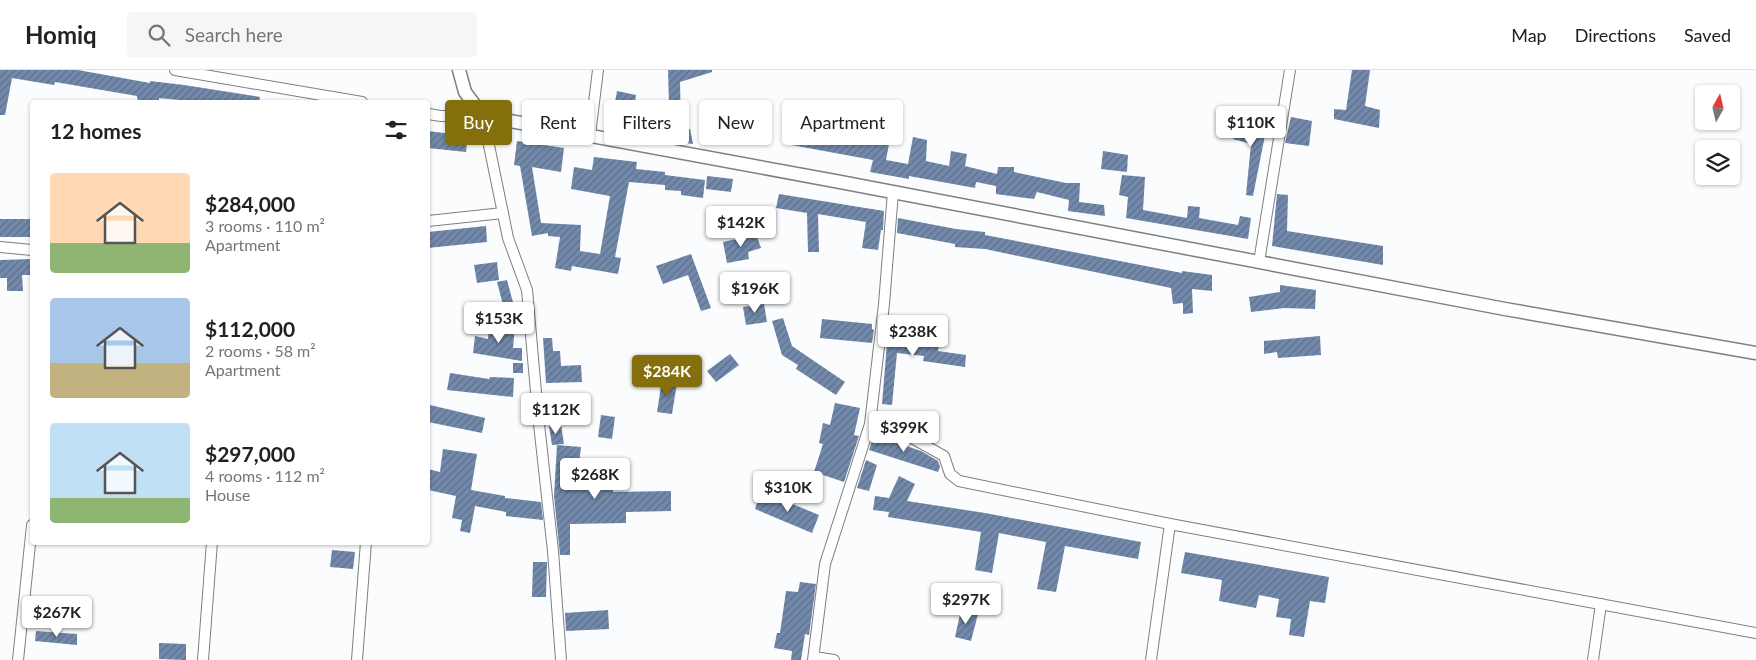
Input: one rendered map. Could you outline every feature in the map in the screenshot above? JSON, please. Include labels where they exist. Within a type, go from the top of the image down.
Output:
[{"type":"street","points":[[175,70],[350,100]]},
{"type":"street","points":[[459,70],[465,92],[471,100]]},
{"type":"street","points":[[594,103],[598,70]]},
{"type":"street","points":[[1259,262],[1290,70]]},
{"type":"street","points":[[430,114],[445,116]]},
{"type":"street","points":[[594,137],[1505,309],[1756,353]]},
{"type":"street","points":[[489,145],[508,238],[527,290],[553,551],[561,660]]},
{"type":"street","points":[[834,660],[814,658],[825,564],[870,424],[884,304],[893,192]]},
{"type":"street","points":[[430,221],[503,213]]},
{"type":"street","points":[[0,247],[30,250]]},
{"type":"street","points":[[870,424],[901,432],[944,456],[950,474],[959,481],[1170,524],[1756,633]]},
{"type":"street","points":[[1151,660],[1170,524]]},
{"type":"street","points":[[18,660],[30,544]]},
{"type":"street","points":[[203,660],[212,545]]},
{"type":"street","points":[[357,660],[366,545]]},
{"type":"street","points":[[1593,660],[1601,604]]},
{"type":"building","points":[[0,70],[78,70],[150,83],[150,81],[184,85],[260,97],[259,100],[180,100],[159,98],[159,100],[138,100],[137,96],[55,82],[54,85],[12,78],[5,115],[0,115]]},
{"type":"building","points":[[668,70],[712,70],[712,72],[680,82],[680,100],[669,100]]},
{"type":"building","points":[[1352,70],[1370,70],[1365,106],[1380,110],[1379,128],[1334,119],[1334,109],[1346,110]]},
{"type":"building","points":[[617,91],[636,95],[635,100],[615,100]]},
{"type":"building","points":[[1291,117],[1312,121],[1309,146],[1285,143]]},
{"type":"building","points":[[1236,119],[1267,125],[1253,196],[1246,195],[1251,144],[1233,139]]},
{"type":"building","points":[[689,129],[690,129],[693,144],[689,143]]},
{"type":"building","points":[[430,131],[445,133],[445,145],[467,145],[466,152],[430,148]]},
{"type":"building","points":[[913,137],[927,140],[926,161],[949,166],[951,151],[967,154],[965,166],[997,174],[998,167],[1014,167],[1014,172],[1066,183],[1080,183],[1079,202],[1104,205],[1105,216],[1068,211],[1069,200],[1037,192],[1034,199],[996,194],[996,186],[976,182],[975,188],[909,176],[909,179],[870,172],[873,160],[791,145],[889,145],[886,160],[908,164]]},
{"type":"building","points":[[517,141],[522,142],[522,145],[544,145],[564,148],[561,172],[532,167],[541,223],[581,225],[580,251],[600,254],[610,196],[571,189],[574,167],[592,170],[594,157],[637,162],[636,169],[665,172],[665,175],[705,180],[703,198],[681,195],[681,191],[665,190],[665,185],[629,182],[615,257],[621,258],[618,274],[572,266],[571,271],[555,268],[560,237],[548,236],[548,233],[532,236],[520,166],[514,165]]},
{"type":"building","points":[[1103,151],[1128,155],[1127,172],[1101,169]]},
{"type":"building","points":[[1122,175],[1145,177],[1143,210],[1187,218],[1188,206],[1200,207],[1199,218],[1238,225],[1240,216],[1251,218],[1248,239],[1126,218],[1128,197],[1119,195]]},
{"type":"building","points":[[707,176],[733,179],[731,192],[706,189]]},
{"type":"building","points":[[779,194],[884,211],[883,230],[881,230],[878,250],[862,248],[866,222],[818,214],[819,252],[808,252],[807,213],[776,208]]},
{"type":"building","points":[[1277,194],[1288,195],[1287,231],[1383,246],[1383,265],[1272,246]]},
{"type":"building","points":[[898,218],[956,229],[985,232],[985,235],[1182,273],[1182,271],[1212,275],[1212,291],[1192,289],[1193,313],[1183,314],[1183,303],[1173,304],[1171,288],[985,249],[955,247],[955,244],[897,233]]},
{"type":"building","points":[[0,219],[30,219],[30,237],[0,237]]},
{"type":"building","points":[[486,226],[487,242],[430,248],[430,232]]},
{"type":"building","points":[[755,231],[761,248],[748,252],[749,259],[727,263],[723,242],[746,237],[745,234]]},
{"type":"building","points":[[691,254],[711,308],[701,311],[688,275],[663,284],[656,266]]},
{"type":"building","points":[[30,259],[30,275],[22,275],[23,291],[7,291],[7,278],[0,278],[0,260]]},
{"type":"building","points":[[497,262],[499,280],[477,283],[474,265]]},
{"type":"building","points":[[507,280],[518,321],[508,324],[497,282]]},
{"type":"building","points":[[1280,285],[1316,290],[1315,309],[1284,308],[1251,312],[1249,297],[1280,292]]},
{"type":"building","points":[[764,304],[767,322],[746,325],[743,307]]},
{"type":"building","points":[[783,318],[792,346],[845,382],[836,395],[796,369],[798,365],[782,355],[772,321]]},
{"type":"building","points":[[822,319],[872,324],[872,329],[874,330],[872,343],[820,338]]},
{"type":"building","points":[[489,325],[515,326],[513,348],[522,348],[522,361],[473,353],[475,336],[488,339]]},
{"type":"building","points":[[888,331],[940,339],[938,351],[966,355],[965,367],[923,361],[924,356],[897,353],[892,405],[882,404]]},
{"type":"building","points":[[1320,336],[1321,355],[1278,358],[1277,352],[1264,354],[1264,341]]},
{"type":"building","points":[[543,338],[552,338],[553,351],[560,351],[561,366],[581,365],[582,382],[546,383]]},
{"type":"building","points":[[730,354],[739,365],[716,382],[707,371]]},
{"type":"building","points":[[513,363],[523,363],[523,373],[513,373]]},
{"type":"building","points":[[450,373],[489,379],[490,377],[514,378],[513,397],[447,390]]},
{"type":"building","points":[[662,380],[677,383],[672,414],[657,412]]},
{"type":"building","points":[[835,403],[860,408],[854,435],[859,436],[844,482],[814,472],[823,444],[819,443],[823,423],[830,425]]},
{"type":"building","points":[[430,405],[485,418],[482,433],[430,422]]},
{"type":"building","points":[[601,415],[615,417],[612,439],[598,437]]},
{"type":"building","points":[[561,425],[564,444],[552,445],[549,426]]},
{"type":"building","points":[[874,435],[921,451],[938,461],[940,467],[938,472],[869,450]]},
{"type":"building","points":[[557,445],[581,447],[579,464],[572,463],[571,487],[613,486],[613,492],[671,491],[671,511],[626,512],[626,523],[570,524],[570,555],[560,555],[554,496]]},
{"type":"building","points":[[443,449],[477,454],[471,490],[505,496],[505,498],[541,502],[543,520],[506,516],[506,512],[475,506],[470,533],[460,531],[462,520],[452,518],[456,496],[430,490],[430,470],[440,472]]},
{"type":"building","points":[[866,460],[877,465],[869,491],[857,488]]},
{"type":"building","points":[[899,476],[915,484],[907,501],[985,513],[1141,542],[1138,559],[1065,546],[1056,592],[1037,589],[1046,542],[999,533],[992,573],[975,570],[981,532],[888,517],[889,512],[873,510],[875,496],[889,498]]},
{"type":"building","points":[[760,495],[782,503],[783,500],[819,515],[812,533],[755,509]]},
{"type":"building","points":[[332,550],[355,552],[353,569],[330,567]]},
{"type":"building","points":[[1185,552],[1329,577],[1325,603],[1310,601],[1304,637],[1289,635],[1291,619],[1276,617],[1279,599],[1259,595],[1256,608],[1219,601],[1222,580],[1181,573]]},
{"type":"building","points":[[533,562],[547,562],[546,597],[532,597]]},
{"type":"building","points":[[800,582],[816,584],[809,635],[805,634],[801,660],[791,660],[792,651],[774,648],[777,633],[780,633],[786,591],[798,592]]},
{"type":"building","points":[[608,610],[609,629],[566,631],[565,613]]},
{"type":"building","points":[[961,610],[978,614],[971,641],[955,637]]},
{"type":"building","points":[[36,631],[77,634],[77,645],[35,641]]},
{"type":"building","points":[[159,643],[186,644],[186,660],[159,659]]}]
